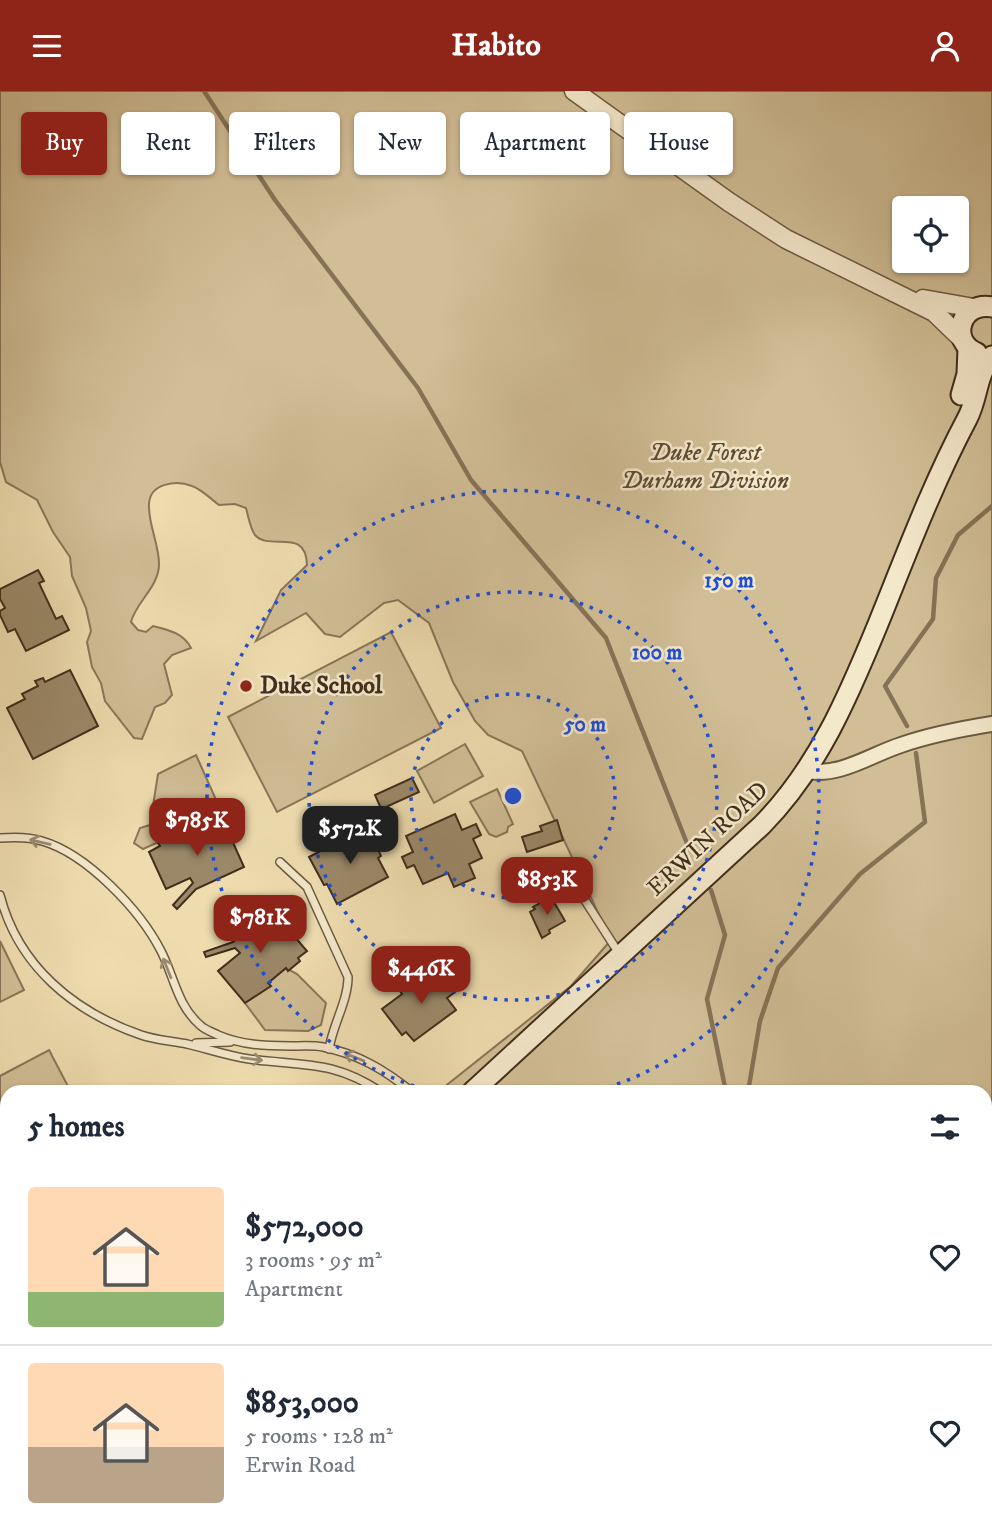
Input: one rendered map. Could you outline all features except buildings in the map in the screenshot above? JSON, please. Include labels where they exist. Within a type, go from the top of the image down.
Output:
[{"type":"main road","name":"ERWIN ROAD","points":[[949,450],[967,374],[965,343],[960,331],[964,317],[983,307]]},
{"type":"main road","points":[[965,343],[978,353],[992,354]]},
{"type":"main road","name":"ERWIN ROAD","points":[[480,1085],[762,825],[807,771],[827,740],[854,681],[949,450],[970,413],[978,383],[992,354]]},
{"type":"main road","points":[[970,413],[992,376]]},
{"type":"street","points":[[574,91],[729,202],[786,239],[934,312],[965,343]]},
{"type":"street","points":[[899,293],[950,305],[983,307]]},
{"type":"street","points":[[807,771],[818,773],[839,770],[920,739],[992,724]]},
{"type":"lane","points":[[0,838],[40,840],[59,847],[92,869],[119,892],[161,950],[178,995],[189,1014],[202,1028],[234,1042]]},
{"type":"lane","points":[[280,862],[307,887],[348,977],[348,988],[332,1031],[329,1049]]},
{"type":"lane","points":[[532,866],[570,877],[620,955]]},
{"type":"lane","points":[[0,895],[3,907],[34,965],[58,991],[95,1016],[143,1035],[247,1059],[323,1066],[345,1072],[368,1085]]},
{"type":"lane","points":[[185,1044],[234,1042],[329,1049],[372,1063],[403,1085]]},
{"type":"green space","name":"Duke Forest Durham Division","points":[[0,91],[992,91],[992,1085],[447,1085],[571,986],[611,940],[522,751],[488,735],[475,721],[453,682],[429,623],[398,600],[384,603],[340,637],[325,634],[306,613],[256,641],[281,590],[307,565],[305,553],[301,546],[294,543],[262,540],[255,535],[246,508],[235,504],[219,505],[195,487],[179,483],[159,487],[150,497],[150,519],[159,557],[158,572],[131,622],[138,630],[146,632],[153,626],[175,633],[191,648],[172,655],[164,664],[172,695],[165,703],[155,707],[142,739],[134,738],[105,701],[101,683],[92,667],[87,642],[91,631],[86,608],[72,576],[70,557],[53,532],[37,500],[6,482],[0,462]]},
{"type":"green space","points":[[391,632],[441,728],[277,812],[228,717]]},
{"type":"green space","points":[[465,744],[483,776],[434,803],[417,771]]},
{"type":"green space","points":[[196,755],[222,813],[143,849],[134,843],[140,828],[150,825],[158,774]]},
{"type":"green space","points":[[497,789],[513,824],[508,827],[507,832],[496,837],[489,834],[470,802]]},
{"type":"green space","points":[[0,941],[24,990],[0,1002]]},
{"type":"green space","points":[[286,968],[297,974],[326,1003],[321,1025],[308,1031],[265,1030],[245,1003],[270,986],[268,983]]},
{"type":"green space","points":[[49,1050],[67,1085],[0,1085],[0,1076]]},
{"type":"waterway","points":[[204,91],[275,200],[418,388],[471,480],[606,638],[688,846]]},
{"type":"waterway","points":[[907,726],[885,686],[933,619],[936,578],[958,535],[992,506]]},
{"type":"waterway","points":[[749,1085],[760,1021],[778,968],[860,874],[925,822],[916,753]]},
{"type":"waterway","points":[[711,890],[725,935],[707,999],[725,1085]]},
{"type":"place","name":"Duke School","points":[[246,686]]}]
